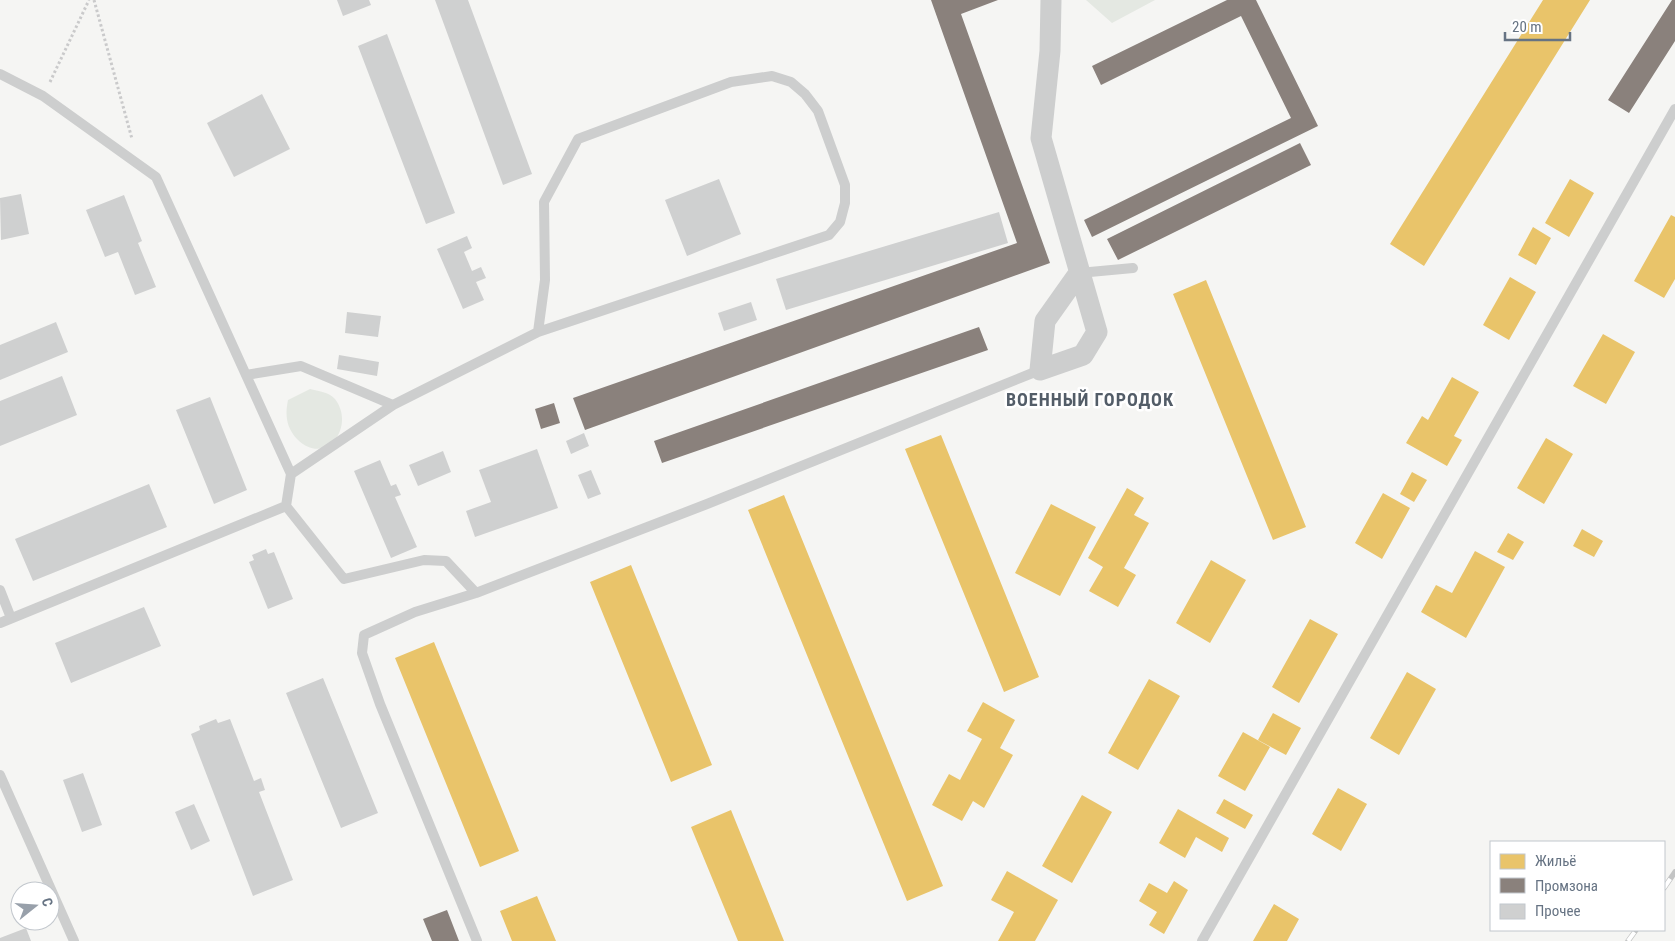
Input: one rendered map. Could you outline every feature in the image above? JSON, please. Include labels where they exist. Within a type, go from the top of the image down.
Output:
[{"type":"street","points":[[1051,0],[1050,51],[1041,138],[1097,332],[1083,355],[1040,370],[1045,321],[1079,273]]},
{"type":"lane","points":[[0,74],[43,96],[139,167],[156,177],[291,474],[286,506],[344,579],[424,560],[446,561],[476,593]]},
{"type":"lane","points":[[291,474],[393,405],[538,332],[828,235],[840,222],[846,203],[845,186],[818,111],[805,94],[791,82],[772,76],[731,82],[578,139],[544,202],[545,280],[538,332]]},
{"type":"lane","points":[[1202,941],[1675,109]]},
{"type":"lane","points":[[1079,273],[1133,268]]},
{"type":"lane","points":[[246,375],[301,366],[393,405]]},
{"type":"lane","points":[[477,941],[380,704],[362,653],[364,635],[415,612],[476,593],[707,504],[1040,370]]},
{"type":"lane","points":[[0,622],[286,506]]},
{"type":"lane","points":[[0,590],[11,618]]},
{"type":"lane","points":[[0,775],[74,941]]},
{"type":"path","points":[[43,96],[90,0]]},
{"type":"path","points":[[94,0],[139,167]]},
{"type":"shaded area","points":[[1086,0],[1155,0],[1112,23]]},
{"type":"shaded area","points":[[310,389],[333,397],[341,410],[342,421],[340,431],[335,440],[327,446],[318,449],[308,447],[297,439],[287,421],[288,400]]},
{"type":"building: Жильё","points":[[1543,0],[1590,0],[1424,266],[1390,244]]},
{"type":"building: Жильё","points":[[1570,179],[1594,193],[1569,237],[1545,223]]},
{"type":"building: Жильё","points":[[1671,215],[1675,217],[1675,279],[1664,298],[1634,281]]},
{"type":"building: Жильё","points":[[1533,227],[1551,238],[1536,265],[1518,255]]},
{"type":"building: Жильё","points":[[1510,277],[1536,292],[1509,340],[1483,325]]},
{"type":"building: Жильё","points":[[1206,280],[1306,527],[1273,540],[1173,294]]},
{"type":"building: Жильё","points":[[1603,334],[1635,352],[1606,404],[1573,386]]},
{"type":"building: Жильё","points":[[1452,377],[1479,392],[1454,436],[1462,440],[1447,466],[1406,443],[1422,416],[1428,420]]},
{"type":"building: Жильё","points":[[941,435],[1039,677],[1004,692],[905,449]]},
{"type":"building: Жильё","points":[[1546,438],[1573,454],[1544,504],[1517,488]]},
{"type":"building: Жильё","points":[[1412,472],[1427,480],[1414,502],[1400,494]]},
{"type":"building: Жильё","points":[[1127,488],[1144,498],[1134,515],[1149,523],[1124,568],[1136,575],[1118,607],[1089,591],[1103,567],[1088,558]]},
{"type":"building: Жильё","points":[[1383,493],[1410,508],[1382,559],[1355,543]]},
{"type":"building: Жильё","points":[[784,495],[943,886],[907,901],[748,510]]},
{"type":"building: Жильё","points":[[1051,504],[1096,527],[1060,596],[1015,573]]},
{"type":"building: Жильё","points":[[1582,529],[1603,541],[1594,557],[1573,546]]},
{"type":"building: Жильё","points":[[1508,533],[1524,542],[1513,560],[1497,552]]},
{"type":"building: Жильё","points":[[1475,551],[1505,567],[1466,638],[1421,612],[1436,585],[1452,593]]},
{"type":"building: Жильё","points":[[1211,560],[1246,580],[1210,643],[1176,623]]},
{"type":"building: Жильё","points":[[631,565],[712,765],[671,782],[590,582]]},
{"type":"building: Жильё","points":[[1310,619],[1338,634],[1299,703],[1272,687]]},
{"type":"building: Жильё","points":[[434,642],[519,851],[480,867],[395,658]]},
{"type":"building: Жильё","points":[[1407,672],[1436,689],[1399,755],[1370,738]]},
{"type":"building: Жильё","points":[[1149,679],[1180,696],[1138,770],[1108,753]]},
{"type":"building: Жильё","points":[[983,702],[1015,720],[1000,748],[1013,755],[984,808],[973,801],[962,821],[932,805],[949,774],[960,780],[982,739],[967,731]]},
{"type":"building: Жильё","points":[[1273,713],[1301,728],[1286,755],[1258,740]]},
{"type":"building: Жильё","points":[[1243,732],[1270,747],[1245,791],[1218,776]]},
{"type":"building: Жильё","points":[[1338,788],[1367,804],[1341,851],[1312,834]]},
{"type":"building: Жильё","points":[[1082,795],[1112,812],[1072,883],[1042,866]]},
{"type":"building: Жильё","points":[[1224,799],[1253,815],[1245,829],[1216,813]]},
{"type":"building: Жильё","points":[[1178,809],[1229,838],[1222,852],[1196,837],[1185,858],[1159,843]]},
{"type":"building: Жильё","points":[[731,810],[784,941],[738,941],[691,827]]},
{"type":"building: Жильё","points":[[1007,871],[1058,900],[1035,941],[998,941],[1014,912],[991,900]]},
{"type":"building: Жильё","points":[[1174,881],[1188,890],[1164,934],[1149,925],[1157,912],[1139,901],[1149,883],[1167,893]]},
{"type":"building: Жильё","points":[[537,896],[556,941],[512,941],[500,911]]},
{"type":"building: Жильё","points":[[1274,904],[1299,919],[1287,941],[1253,941]]},
{"type":"building: Промзона","points":[[931,0],[998,0],[961,14],[1050,263],[585,430],[573,398],[1017,243]]},
{"type":"building: Промзона","points":[[1227,0],[1256,0],[1318,126],[1092,237],[1084,220],[1291,118],[1241,16],[1101,85],[1092,66]]},
{"type":"building: Промзона","points":[[1672,0],[1675,0],[1675,41],[1629,113],[1608,100]]},
{"type":"building: Промзона","points":[[1300,143],[1311,165],[1118,260],[1107,239]]},
{"type":"building: Промзона","points":[[979,327],[988,350],[662,463],[654,441]]},
{"type":"building: Промзона","points":[[554,403],[560,423],[541,429],[535,409]]},
{"type":"building: Промзона","points":[[447,910],[459,941],[432,941],[423,919]]},
{"type":"building: Прочее","points":[[337,0],[369,0],[371,5],[343,16]]},
{"type":"building: Прочее","points":[[435,0],[468,0],[532,174],[503,185]]},
{"type":"building: Прочее","points":[[387,34],[455,213],[426,224],[358,46]]},
{"type":"building: Прочее","points":[[262,94],[290,149],[234,177],[207,123]]},
{"type":"building: Прочее","points":[[719,179],[741,234],[687,256],[665,200]]},
{"type":"building: Прочее","points":[[21,194],[29,234],[1,240],[0,198]]},
{"type":"building: Прочее","points":[[124,195],[142,241],[138,243],[156,287],[135,295],[118,252],[105,257],[86,210]]},
{"type":"building: Прочее","points":[[999,212],[1008,243],[786,310],[776,279]]},
{"type":"building: Прочее","points":[[467,236],[472,248],[464,252],[472,271],[481,267],[486,278],[476,282],[484,300],[463,309],[437,249]]},
{"type":"building: Прочее","points":[[751,302],[757,320],[724,331],[718,313]]},
{"type":"building: Прочее","points":[[347,312],[381,316],[378,337],[345,333]]},
{"type":"building: Прочее","points":[[56,322],[68,352],[0,380],[0,345]]},
{"type":"building: Прочее","points":[[339,355],[379,362],[377,376],[337,369]]},
{"type":"building: Прочее","points":[[62,376],[77,415],[0,446],[0,401]]},
{"type":"building: Прочее","points":[[210,397],[247,490],[214,504],[176,410]]},
{"type":"building: Прочее","points":[[584,433],[589,446],[571,454],[566,441]]},
{"type":"building: Прочее","points":[[537,449],[558,508],[475,537],[466,511],[491,502],[479,470]]},
{"type":"building: Прочее","points":[[443,451],[451,472],[418,486],[409,465]]},
{"type":"building: Прочее","points":[[380,460],[391,486],[396,484],[401,495],[395,497],[417,547],[391,558],[354,471]]},
{"type":"building: Прочее","points":[[591,470],[601,494],[588,499],[578,475]]},
{"type":"building: Прочее","points":[[149,484],[167,527],[33,581],[15,539]]},
{"type":"building: Прочее","points":[[266,549],[268,554],[274,552],[293,599],[268,609],[249,562],[254,560],[252,555]]},
{"type":"building: Прочее","points":[[144,607],[161,646],[71,683],[55,643]]},
{"type":"building: Прочее","points":[[323,678],[378,813],[341,828],[286,693]]},
{"type":"building: Прочее","points":[[216,719],[218,723],[230,719],[254,781],[261,778],[265,790],[259,792],[293,880],[253,896],[191,734],[200,730],[199,726]]},
{"type":"building: Прочее","points":[[83,773],[102,825],[82,832],[63,780]]},
{"type":"building: Прочее","points":[[194,804],[210,841],[191,850],[175,812]]},
{"type":"building: Прочее","points":[[18,931],[27,931],[31,941],[0,941],[0,938]]},
{"type":"railway","points":[[1665,887],[1675,872]]},
{"type":"railway","points":[[1628,941],[1635,931]]},
{"type":"district","name":"ВОЕННЫЙ ГОРОДОК","points":[[1090,400]]}]
